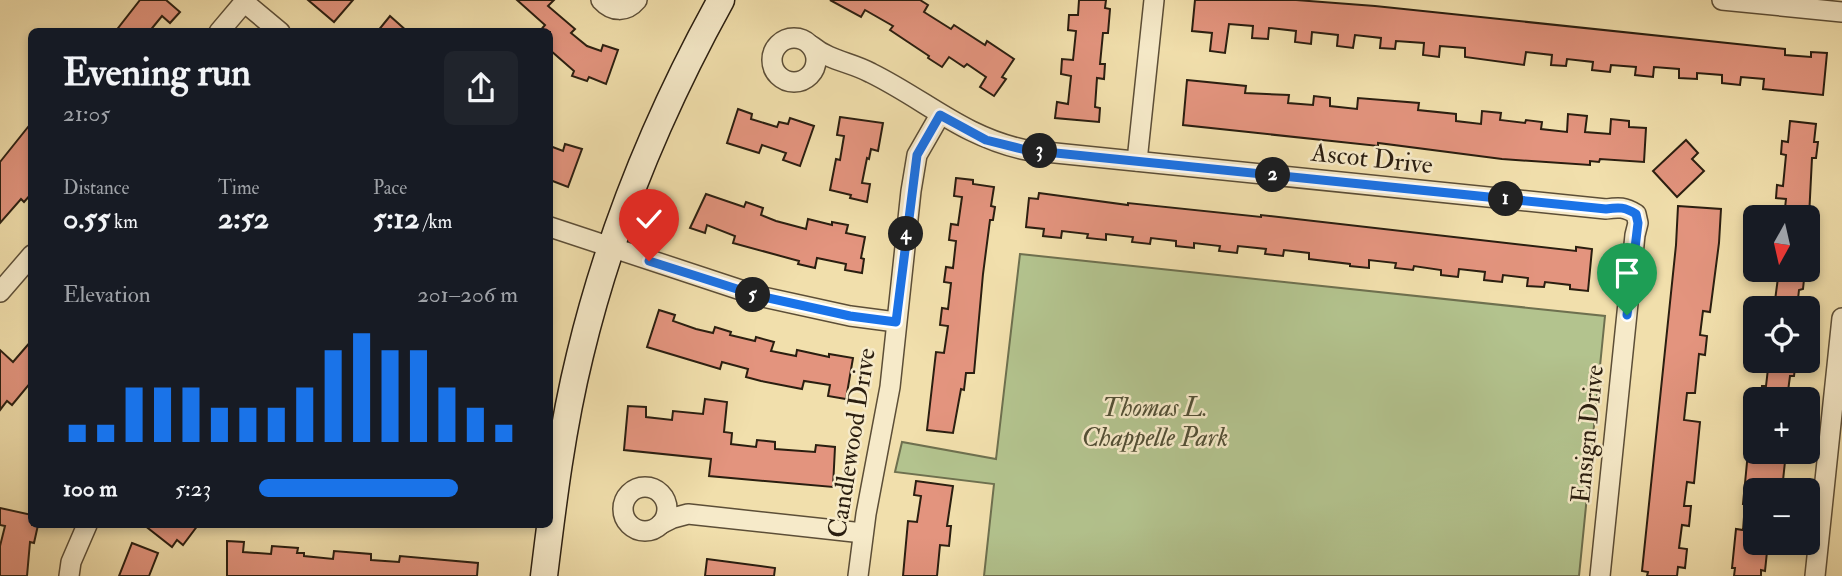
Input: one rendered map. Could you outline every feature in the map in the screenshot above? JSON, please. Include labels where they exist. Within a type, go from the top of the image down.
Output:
[{"type":"main road","points":[[553,515],[569,407],[590,315],[611,248],[646,151],[668,100],[721,0]]},
{"type":"main road","points":[[544,576],[551,528]]},
{"type":"street","points":[[601,0],[607,7],[621,10],[638,0]]},
{"type":"street","points":[[1137,161],[1154,0]]},
{"type":"street","points":[[1722,0],[1842,12]]},
{"type":"street","points":[[222,28],[245,1],[275,28]]},
{"type":"street","points":[[815,68],[816,53],[812,46],[800,38],[785,39],[774,50],[772,65],[779,77],[793,82],[806,79],[815,68],[825,63],[838,61]]},
{"type":"street","name":"Ascot Drive","points":[[812,46],[824,56],[869,72],[940,115],[999,144],[1026,150],[1606,209],[1618,207],[1636,214]]},
{"type":"street","name":"Candlewood Drive","points":[[858,576],[863,533],[890,387],[917,155],[940,115]]},
{"type":"street","name":"Ensign Drive","points":[[1600,576],[1638,223],[1636,214]]},
{"type":"street","points":[[553,228],[759,296],[850,316],[896,322]]},
{"type":"street","points":[[0,292],[28,260]]},
{"type":"street","points":[[1815,576],[1842,318]]},
{"type":"street","points":[[688,514],[673,518],[655,529],[640,531],[627,523],[622,508],[628,494],[640,487],[654,488],[674,507],[688,514],[863,533]]},
{"type":"street","points":[[661,524],[667,512],[664,498]]},
{"type":"street","points":[[69,576],[71,562],[86,528]]},
{"type":"green space","name":"Thomas L. Chappelle Park","points":[[1020,254],[1605,316],[1579,576],[984,576],[994,484],[895,472],[902,442],[996,459]]},
{"type":"building","points":[[140,0],[166,0],[180,12],[170,23],[162,16],[152,28],[118,28]]},
{"type":"building","points":[[308,0],[353,0],[334,22]]},
{"type":"building","points":[[517,0],[554,0],[548,6],[575,29],[571,33],[587,46],[601,51],[603,45],[618,50],[606,84],[589,77],[587,81],[572,76],[574,71],[553,53],[553,28],[542,28],[545,25]]},
{"type":"building","points":[[830,0],[920,0],[928,5],[924,12],[951,29],[954,25],[985,45],[987,41],[1014,59],[1002,77],[1006,79],[994,96],[980,87],[986,77],[967,64],[964,67],[949,57],[942,67],[890,30],[893,26],[865,10],[861,17]]},
{"type":"building","points":[[1079,0],[1106,0],[1105,8],[1110,9],[1108,33],[1103,33],[1100,64],[1105,64],[1104,79],[1097,78],[1095,107],[1100,108],[1099,122],[1055,118],[1057,102],[1068,104],[1071,76],[1061,74],[1062,59],[1073,60],[1076,31],[1068,30],[1069,15],[1078,15]]},
{"type":"building","points":[[1195,0],[1296,0],[1375,6],[1785,49],[1785,55],[1811,57],[1811,52],[1827,53],[1823,95],[1763,89],[1764,79],[1741,77],[1740,85],[1722,83],[1722,75],[1697,73],[1697,79],[1679,78],[1679,69],[1654,67],[1653,77],[1635,75],[1636,67],[1611,65],[1610,72],[1592,70],[1593,62],[1567,59],[1566,66],[1551,65],[1552,55],[1526,52],[1524,65],[1465,57],[1465,48],[1440,46],[1439,57],[1423,55],[1424,43],[1396,41],[1395,49],[1380,48],[1381,38],[1355,35],[1353,48],[1337,46],[1338,35],[1312,32],[1311,44],[1295,42],[1296,31],[1269,28],[1268,39],[1252,38],[1253,26],[1229,24],[1225,53],[1210,51],[1212,33],[1192,31]]},
{"type":"building","points":[[390,16],[404,28],[380,28]]},
{"type":"building","points":[[1187,80],[1246,86],[1245,93],[1289,95],[1288,103],[1313,105],[1314,96],[1330,98],[1330,106],[1357,109],[1358,98],[1419,103],[1418,110],[1456,114],[1456,121],[1481,124],[1482,111],[1501,113],[1500,120],[1542,122],[1541,129],[1567,132],[1568,114],[1587,116],[1585,132],[1610,134],[1611,119],[1629,121],[1629,127],[1646,128],[1644,162],[1600,159],[1599,162],[1590,161],[1590,165],[1502,159],[1378,143],[1378,146],[1183,125]]},
{"type":"building","points":[[738,109],[752,114],[751,119],[777,127],[779,122],[788,124],[790,118],[814,126],[800,166],[783,160],[786,153],[762,145],[759,153],[727,143]]},
{"type":"building","points":[[840,117],[883,123],[878,151],[871,149],[869,159],[867,158],[862,183],[870,184],[867,202],[830,190],[836,159],[840,160],[844,136],[837,135]]},
{"type":"building","points":[[1790,121],[1816,124],[1814,142],[1818,142],[1816,158],[1812,158],[1810,205],[1785,205],[1786,199],[1776,198],[1777,185],[1783,186],[1786,155],[1781,154],[1782,141],[1788,142]]},
{"type":"building","points":[[28,127],[28,198],[24,202],[21,199],[0,223],[0,162]]},
{"type":"building","points":[[1686,140],[1698,153],[1692,159],[1704,171],[1677,197],[1653,171]]},
{"type":"building","points":[[565,144],[582,149],[568,187],[553,181],[553,147],[563,151]]},
{"type":"building","points":[[956,178],[994,187],[991,206],[995,207],[993,220],[990,220],[983,274],[974,373],[966,373],[953,433],[927,430],[936,352],[944,353],[948,326],[940,325],[942,308],[948,309],[951,283],[944,282],[946,267],[953,268],[956,241],[949,240],[951,224],[958,225],[962,197],[954,196]]},
{"type":"building","points":[[1039,193],[1128,205],[1261,215],[1576,251],[1576,247],[1592,249],[1588,291],[1570,289],[1570,285],[1545,282],[1544,287],[1527,286],[1528,278],[1503,275],[1502,282],[1484,280],[1485,272],[1459,269],[1458,277],[1441,275],[1441,270],[1414,266],[1413,270],[1395,268],[1396,263],[1369,260],[1369,268],[1350,266],[1309,259],[1309,253],[1284,250],[1283,256],[1265,254],[1266,249],[1238,246],[1237,253],[1219,251],[1220,246],[1194,243],[1194,248],[1176,246],[1176,241],[1151,238],[1150,244],[1132,242],[1133,237],[1106,234],[1106,240],[1087,238],[1088,234],[1062,231],[1061,238],[1043,236],[1044,229],[1026,227],[1029,198],[1038,199]]},
{"type":"building","points":[[706,194],[744,207],[746,202],[763,208],[761,215],[806,229],[808,219],[832,225],[832,222],[848,225],[846,233],[865,237],[861,258],[864,259],[862,273],[845,270],[846,264],[817,258],[815,268],[798,264],[799,261],[733,243],[735,236],[707,225],[705,233],[690,228]]},
{"type":"building","points":[[1678,206],[1721,209],[1719,243],[1710,312],[1703,311],[1700,335],[1707,336],[1705,355],[1699,354],[1695,393],[1687,393],[1684,420],[1700,422],[1694,483],[1687,482],[1684,506],[1691,506],[1689,526],[1682,525],[1679,548],[1687,549],[1685,568],[1678,567],[1677,576],[1647,576],[1648,572],[1642,571]]},
{"type":"building","points":[[1777,282],[1804,282],[1798,296],[1776,296]]},
{"type":"building","points":[[659,310],[675,315],[673,321],[696,329],[713,333],[715,327],[731,332],[730,335],[755,341],[756,337],[774,342],[771,351],[796,356],[797,350],[829,357],[829,354],[853,358],[846,399],[828,396],[830,385],[804,381],[802,389],[761,381],[746,377],[748,369],[722,362],[720,369],[647,347]]},
{"type":"building","points":[[28,345],[28,386],[12,405],[7,401],[0,410],[0,350],[13,362]]},
{"type":"building","points":[[1768,373],[1794,373],[1794,376],[1790,376],[1789,387],[1762,387],[1766,386]]},
{"type":"building","points":[[705,399],[727,402],[724,432],[732,433],[731,444],[756,447],[757,440],[775,442],[775,449],[815,452],[816,445],[835,447],[833,487],[709,476],[711,459],[624,450],[628,406],[646,407],[646,417],[672,420],[673,411],[703,414]]},
{"type":"building","points":[[1747,464],[1785,464],[1783,478],[1746,478]]},
{"type":"building","points":[[916,481],[953,486],[947,526],[951,526],[949,546],[940,545],[937,576],[903,576],[908,521],[917,522],[921,496],[914,495]]},
{"type":"building","points":[[0,508],[28,514],[28,528],[37,528],[34,543],[30,542],[27,576],[0,576],[0,546],[5,526],[0,525]]},
{"type":"building","points":[[148,528],[196,528],[183,545],[177,540],[172,547]]},
{"type":"building","points":[[1736,529],[1743,530],[1743,555],[1767,555],[1765,571],[1761,570],[1761,576],[1734,576],[1735,568],[1732,568]]},
{"type":"building","points":[[227,541],[244,542],[243,552],[271,554],[272,546],[298,548],[297,553],[304,553],[304,556],[333,559],[334,551],[371,554],[371,560],[399,562],[400,556],[478,563],[477,576],[227,576]]},
{"type":"building","points":[[132,543],[158,553],[149,576],[119,576]]},
{"type":"building","points":[[707,559],[775,568],[774,576],[705,576]]},
{"type":"route","points":[[649,261],[759,296],[813,309],[896,322],[917,155],[940,115],[986,140],[1026,150],[1627,209],[1636,214],[1638,223],[1627,315]]}]
